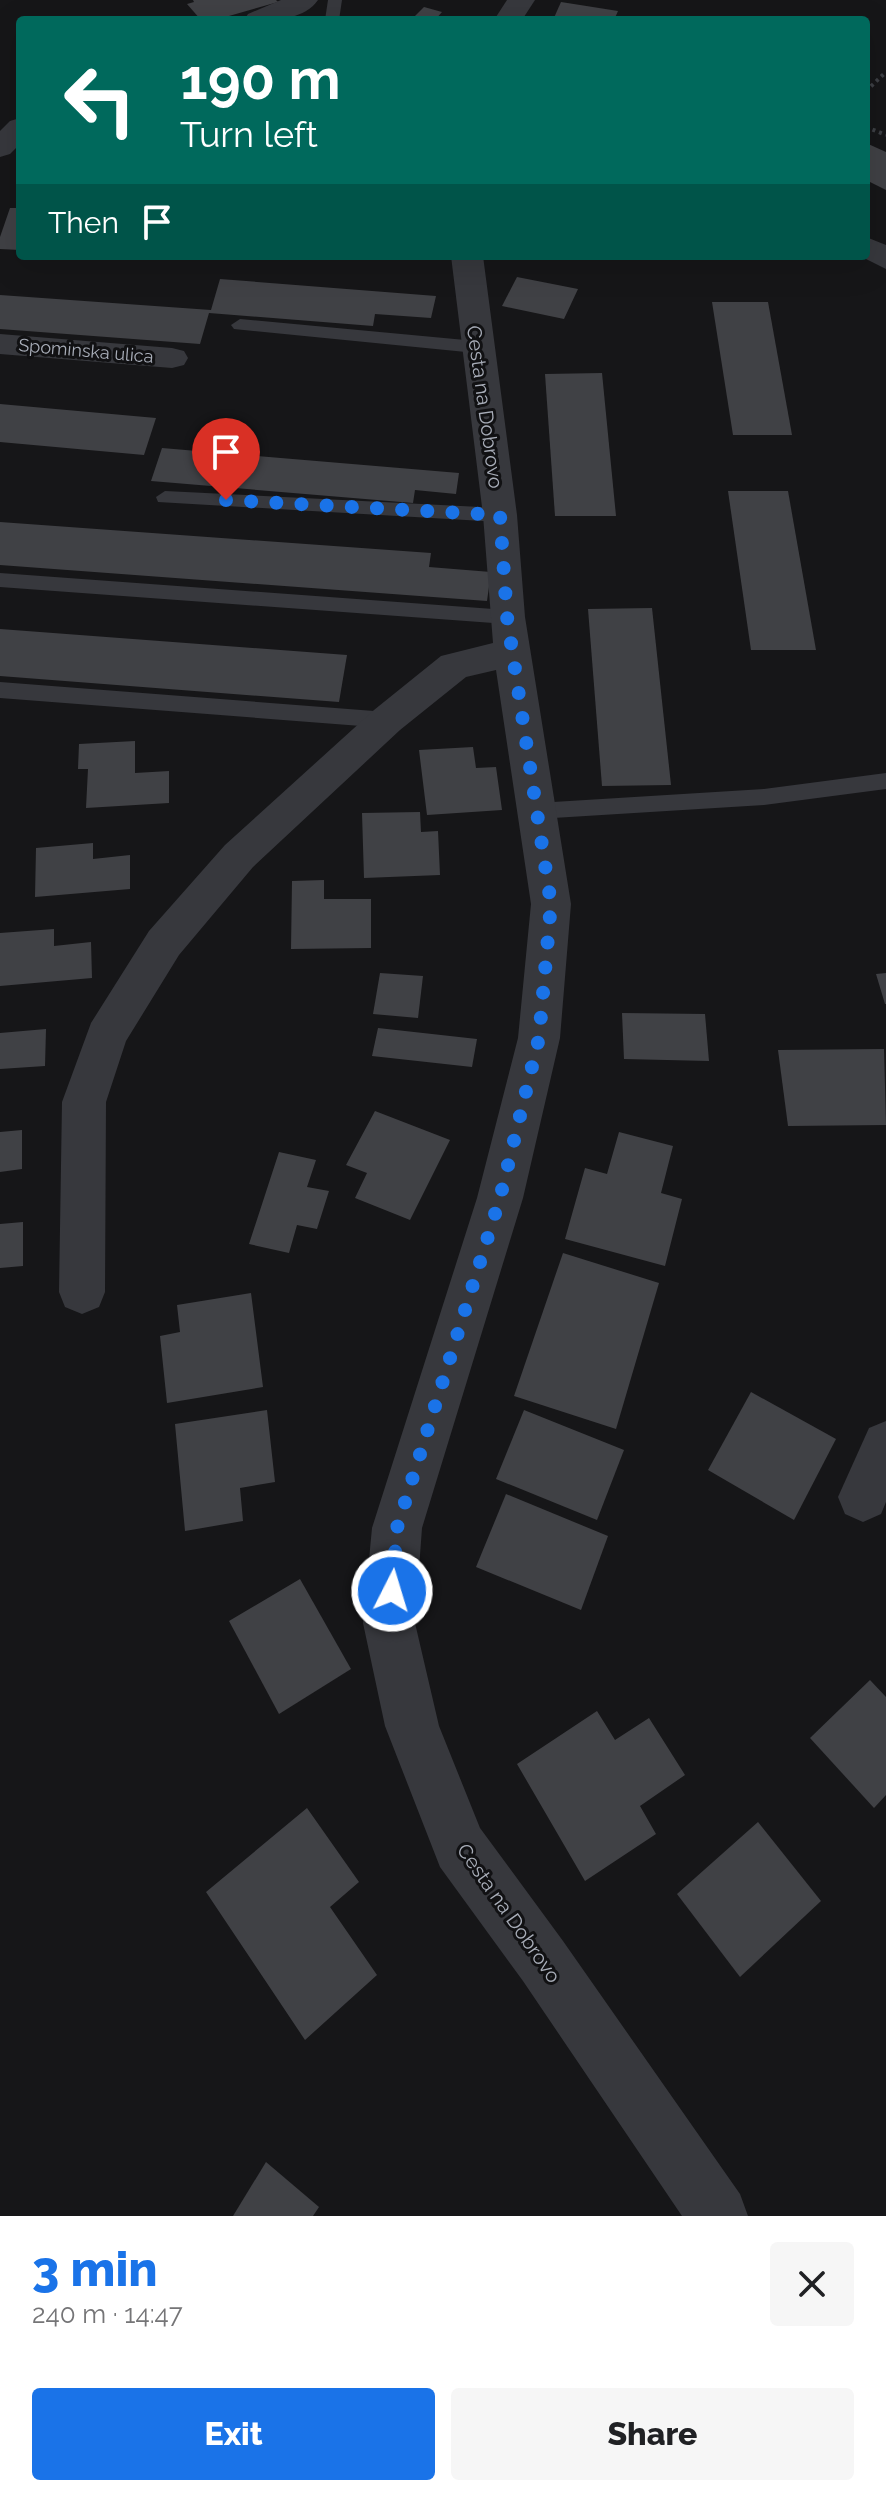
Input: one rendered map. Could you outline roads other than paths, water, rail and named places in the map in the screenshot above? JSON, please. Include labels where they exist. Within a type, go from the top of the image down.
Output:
[{"type":"street","points":[[267,16],[304,0]]},
{"type":"street","points":[[0,148],[16,131]]},
{"type":"street","name":"Cesta na Dobrovo","points":[[467,260],[476,347],[500,515],[510,634],[551,904],[539,1038],[500,1198],[397,1528],[389,1623],[412,1726],[460,1847],[543,1961],[718,2216]]},
{"type":"street","name":"Spominska ulica","points":[[0,344],[172,358]]},
{"type":"street","points":[[82,1292],[84,1102],[106,1036],[164,943],[239,856],[387,720],[454,666],[510,634]]},
{"type":"street","points":[[863,1497],[886,1445]]},
{"type":"lane","points":[[240,325],[476,347]]},
{"type":"lane","points":[[165,497],[500,515]]},
{"type":"lane","points":[[0,580],[510,634]]},
{"type":"lane","points":[[0,690],[387,720]]},
{"type":"lane","points":[[537,811],[764,797],[886,781]]}]
